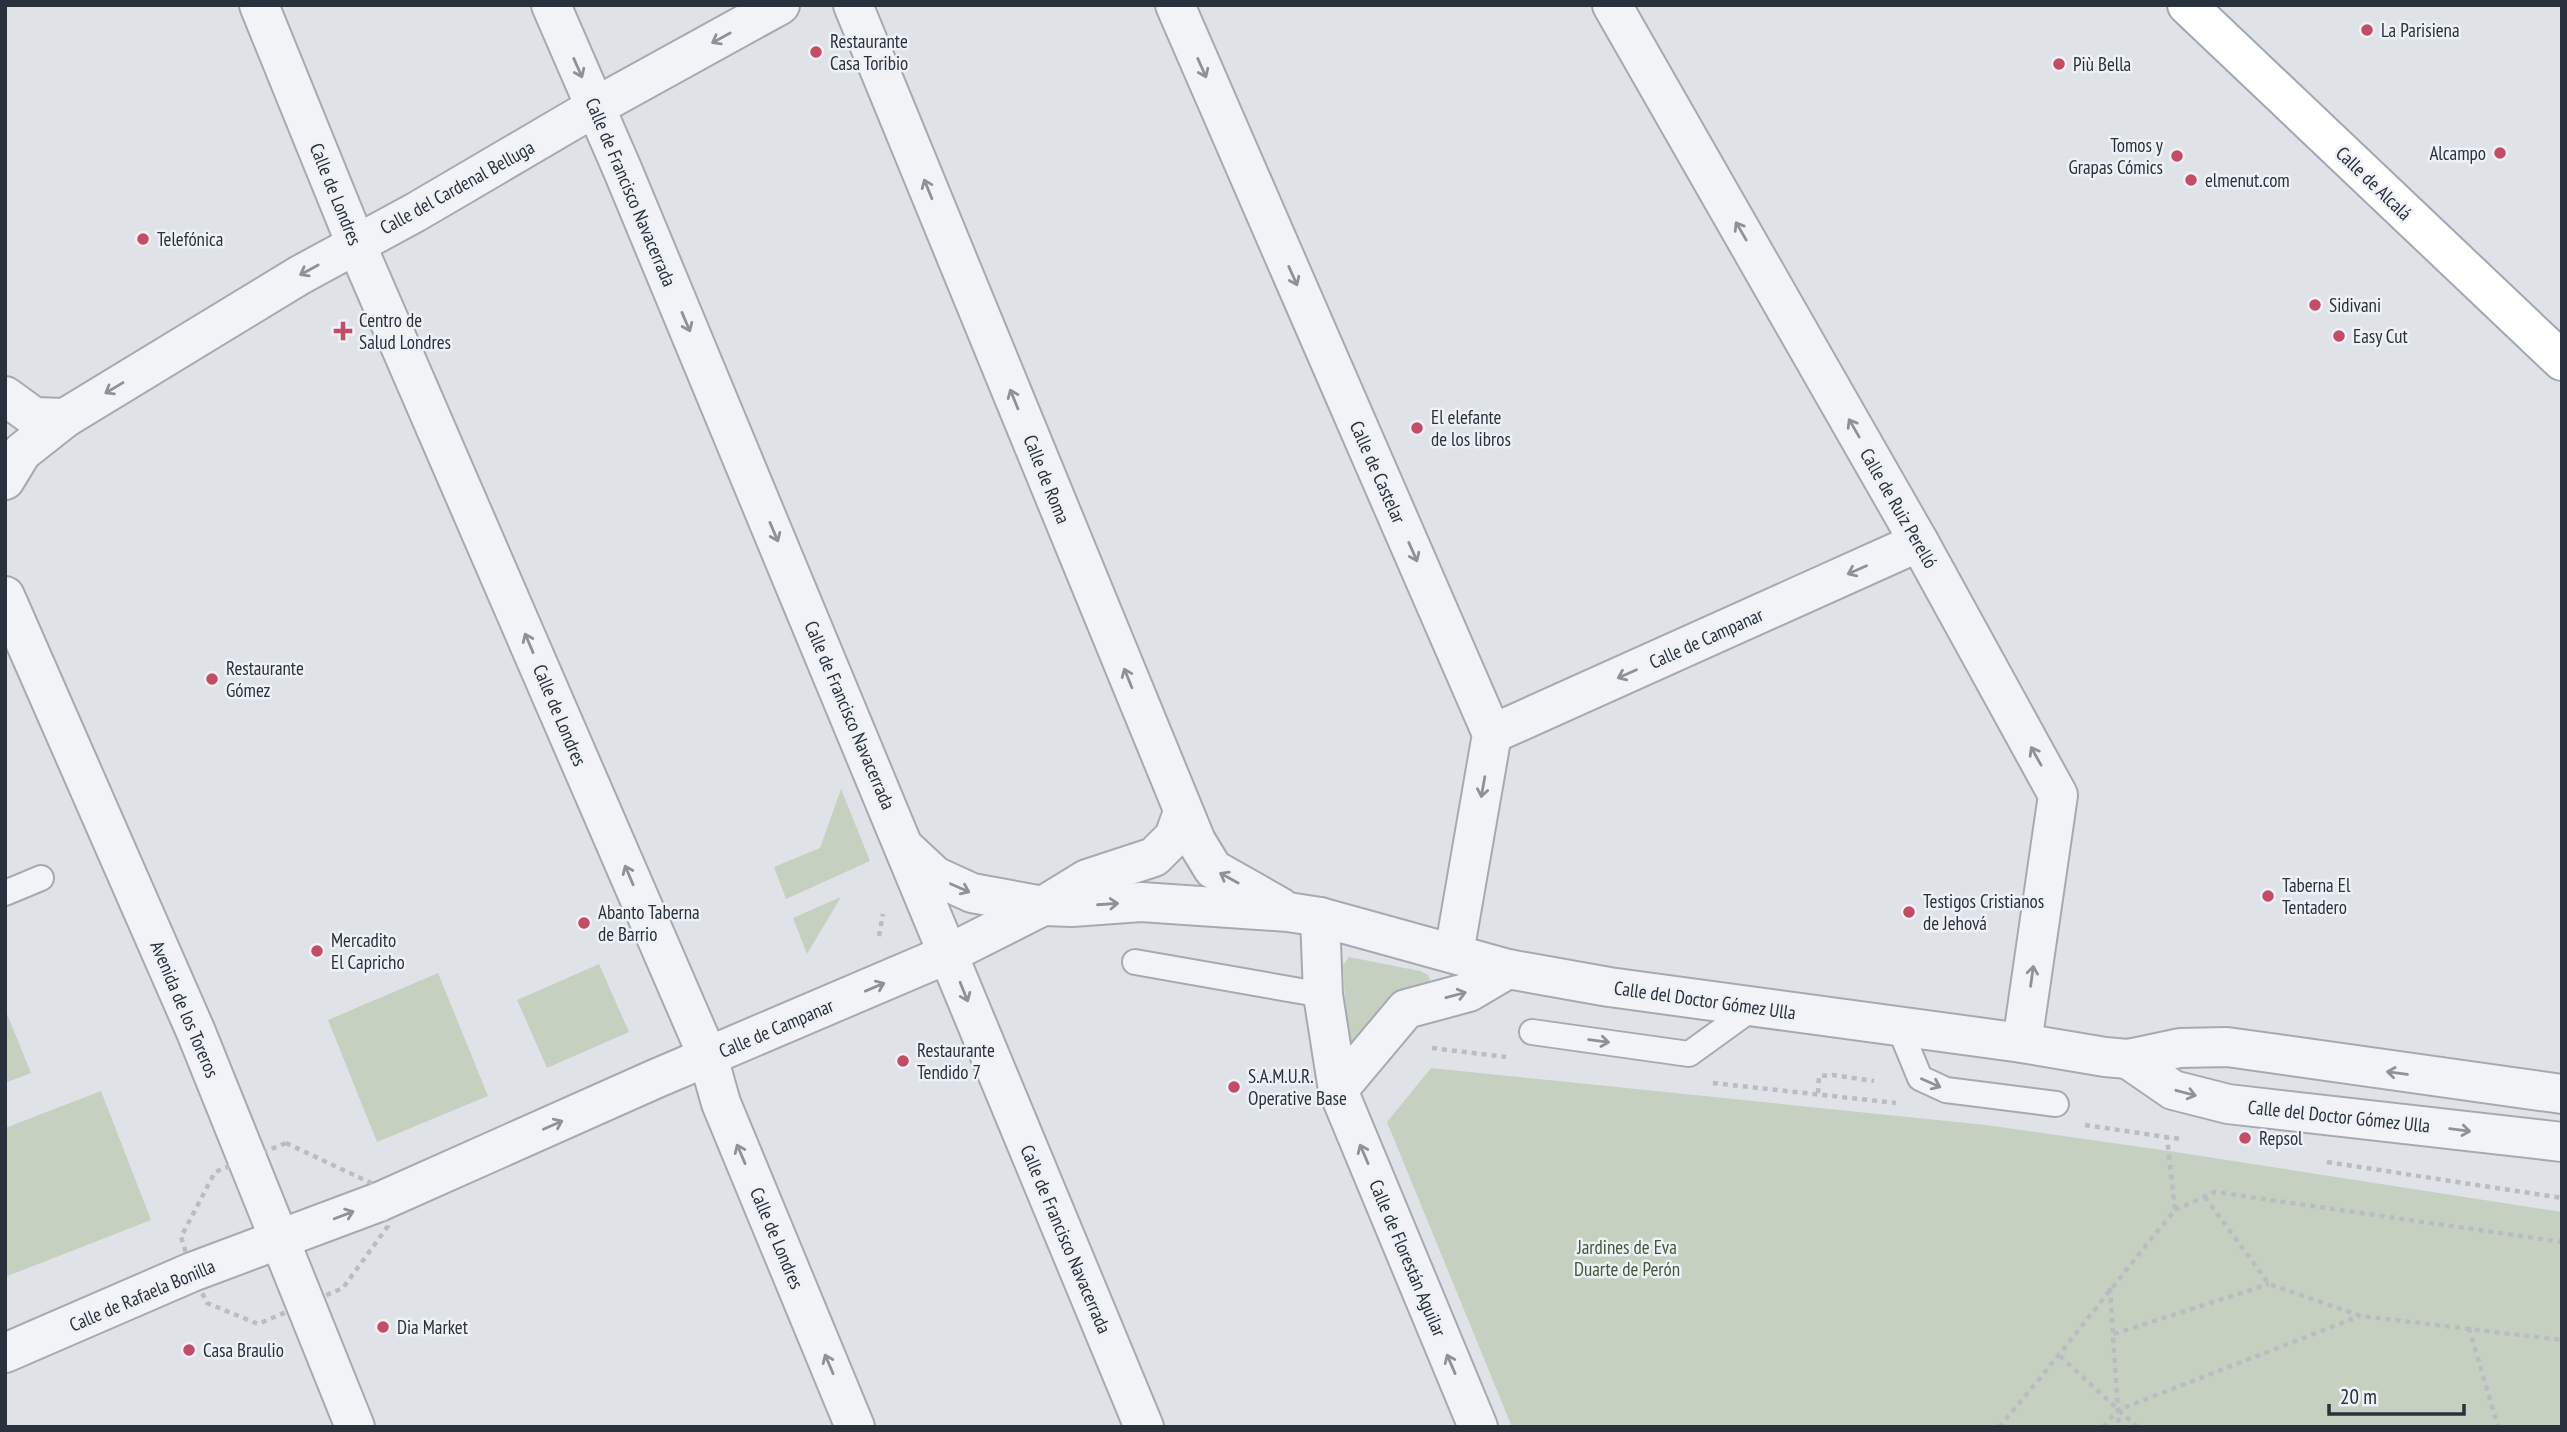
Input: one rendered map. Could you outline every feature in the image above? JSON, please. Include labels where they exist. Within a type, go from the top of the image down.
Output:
[{"type":"main road","name":"Calle de Alcalá","points":[[2187,5],[2562,361]]},
{"type":"street","name":"Calle de Londres","points":[[259,5],[356,244],[708,1057],[720,1103],[855,1427]]},
{"type":"street","name":"Calle de Francisco Navacerrada","points":[[551,5],[905,848],[1144,1427]]},
{"type":"street","name":"Calle del Cardenal Belluga","points":[[5,480],[22,452],[65,418],[300,275],[780,5]]},
{"type":"street","name":"Calle de Roma","points":[[853,5],[1196,841],[1213,869],[1304,914]]},
{"type":"street","name":"Calle de Castelar","points":[[1175,5],[1492,734]]},
{"type":"street","name":"Calle de Ruiz Perelló","points":[[1612,5],[1919,542],[2058,795],[2022,1043]]},
{"type":"street","points":[[5,396],[34,417],[65,418]]},
{"type":"street","name":"Calle de Campanar","points":[[1492,734],[1919,542]]},
{"type":"street","name":"Avenida de los Toreros","points":[[5,596],[195,1032],[355,1427]]},
{"type":"street","points":[[1454,953],[1492,734]]},
{"type":"street","points":[[905,848],[935,876],[972,893],[1043,906],[1087,879],[1154,857],[1174,837],[1183,812]]},
{"type":"street","name":"Calle de Campanar","points":[[281,1240],[379,1202],[948,954],[1043,906],[1072,907],[1140,902],[1304,914]]},
{"type":"street","name":"Calle del Doctor Gómez Ulla","points":[[1304,914],[1508,969],[1609,987],[2128,1059],[2180,1048],[2227,1048],[2562,1094]]},
{"type":"street","name":"Calle de Florestán Aguilar","points":[[1304,914],[1323,995],[1338,1090],[1478,1427]]},
{"type":"street","points":[[1338,1090],[1406,1009],[1469,992],[1508,969]]},
{"type":"street","name":"Calle del Doctor Gómez Ulla","points":[[2128,1059],[2173,1090],[2228,1104],[2562,1142]]},
{"type":"street","name":"Calle de Rafaela Bonilla","points":[[5,1353],[192,1272],[281,1240]]},
{"type":"lane","points":[[5,893],[41,878]]},
{"type":"lane","points":[[1135,961],[1323,995]]},
{"type":"lane","points":[[1532,1032],[1689,1054],[1754,1007]]},
{"type":"lane","points":[[1899,1027],[1920,1079],[1946,1090],[2056,1104]]},
{"type":"path","points":[[1490,1055],[1518,1058]]},
{"type":"path","points":[[1818,1093],[1819,1076],[1833,1075],[1874,1081]]},
{"type":"path","points":[[1710,1082],[1898,1103]]},
{"type":"path","points":[[2083,1125],[2096,1126]]},
{"type":"path","points":[[2167,1137],[2175,1210]]},
{"type":"path","points":[[1999,1427],[2060,1356],[2110,1288],[2175,1210],[2216,1192],[2562,1242]]},
{"type":"path","points":[[2205,1197],[2269,1284],[2361,1316],[2562,1340]]},
{"type":"path","points":[[2113,1334],[2269,1284]]},
{"type":"path","points":[[2110,1288],[2119,1427]]},
{"type":"path","points":[[2103,1427],[2118,1409],[2361,1316]]},
{"type":"path","points":[[2469,1328],[2498,1427]]},
{"type":"path","points":[[2060,1356],[2137,1427]]},
{"type":"green space","points":[[841,789],[870,861],[786,899],[774,867],[820,848]]},
{"type":"green space","points":[[841,897],[807,954],[793,918]]},
{"type":"green space","points":[[1349,957],[1420,971],[1428,975],[1430,980],[1354,1046],[1349,1046],[1347,1039],[1343,965]]},
{"type":"green space","points":[[599,964],[629,1032],[547,1068],[517,1000]]},
{"type":"green space","points":[[438,973],[488,1096],[377,1142],[328,1020]]},
{"type":"green space","points":[[5,1009],[31,1073],[5,1083]]},
{"type":"green space","name":"Jardines de Eva Duarte de Perón","points":[[1431,1068],[1986,1125],[2562,1212],[2562,1427],[1512,1427],[1387,1122]]},
{"type":"green space","points":[[101,1091],[151,1220],[5,1277],[5,1128]]},
{"type":"place","name":"La Parisiena","points":[[2367,30]]},
{"type":"place","name":"Restaurante Casa Toribio","points":[[816,52]]},
{"type":"place","name":"Più Bella","points":[[2059,64]]},
{"type":"place","name":"Alcampo","points":[[2500,153]]},
{"type":"place","name":"Tomos y Grapas Cómics","points":[[2177,156]]},
{"type":"place","name":"elmenut.com","points":[[2191,180]]},
{"type":"place","name":"Telefónica","points":[[143,239]]},
{"type":"place","name":"Sidivani","points":[[2315,305]]},
{"type":"place","name":"Centro de Salud Londres","points":[[343,331]]},
{"type":"place","name":"Easy Cut","points":[[2339,336]]},
{"type":"place","name":"El elefante de los libros","points":[[1417,428]]},
{"type":"place","name":"Restaurante Gómez","points":[[212,679]]},
{"type":"place","name":"Taberna El Tentadero","points":[[2268,896]]},
{"type":"place","name":"Testigos Cristianos de Jehová","points":[[1909,912]]},
{"type":"place","name":"Abanto Taberna de Barrio","points":[[584,923]]},
{"type":"place","name":"Mercadito El Capricho","points":[[317,951]]},
{"type":"place","name":"Restaurante Tendido 7","points":[[903,1061]]},
{"type":"place","name":"S.A.M.U.R. Operative Base","points":[[1234,1087]]},
{"type":"place","name":"Repsol","points":[[2245,1138]]},
{"type":"place","name":"Dia Market","points":[[383,1327]]},
{"type":"place","name":"Casa Braulio","points":[[189,1350]]}]
